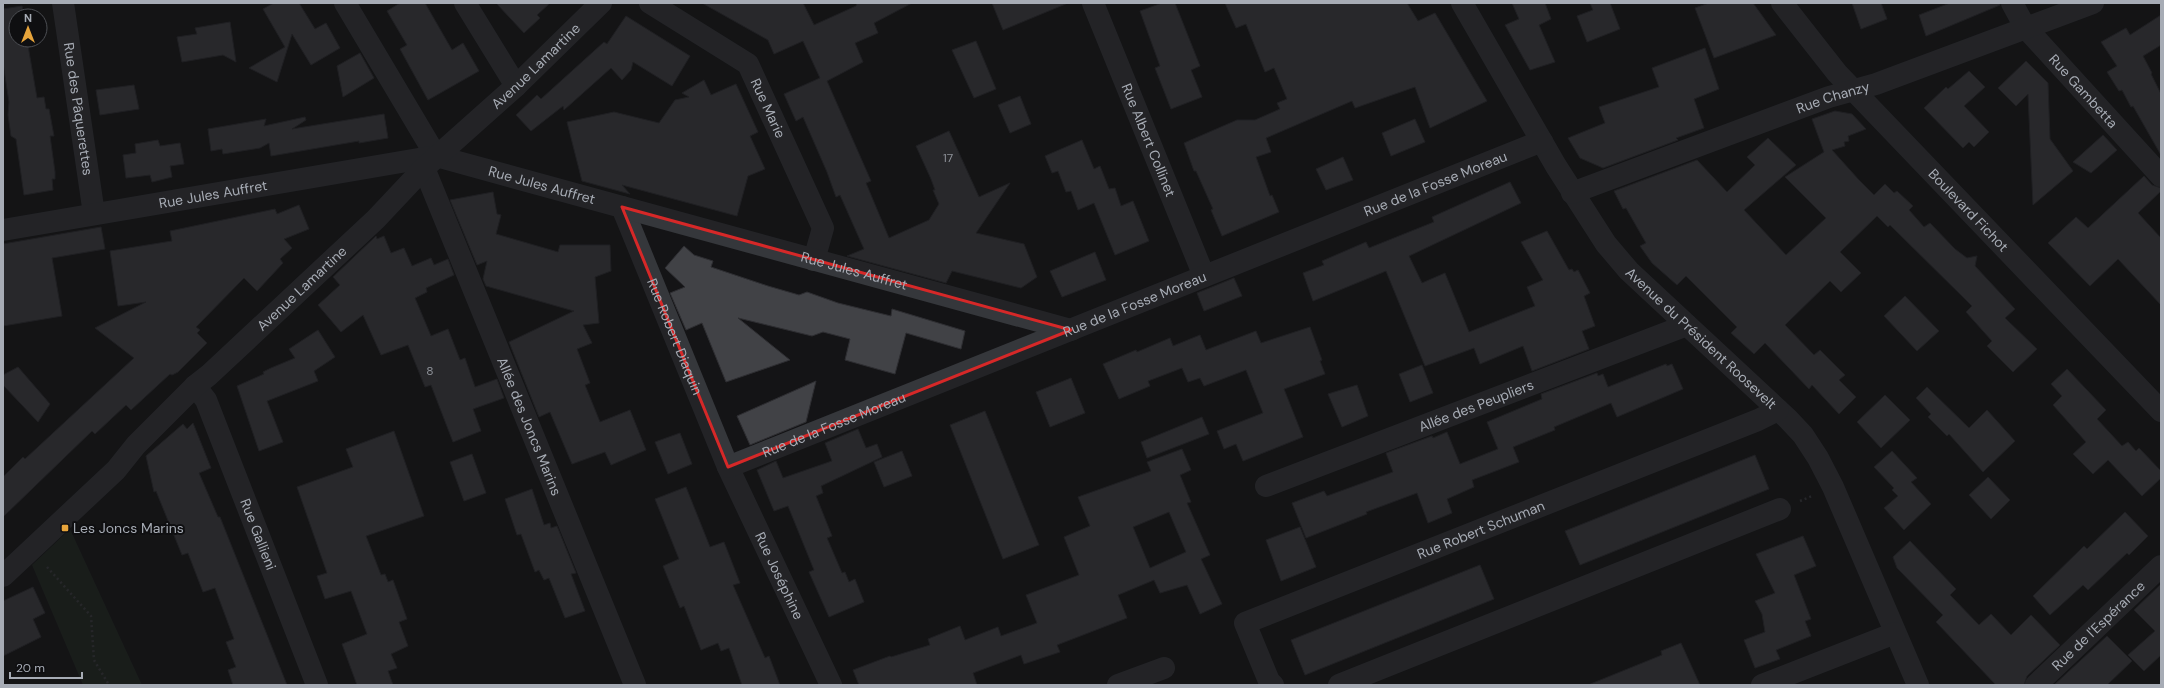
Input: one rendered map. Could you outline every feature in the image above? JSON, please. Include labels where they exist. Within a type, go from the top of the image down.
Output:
[{"type":"street","name":"Rue des Pâquerettes","points":[[63,3],[94,214]]},
{"type":"street","name":"Allée des Joncs Marins","points":[[345,3],[430,162],[635,685]]},
{"type":"street","points":[[465,3],[516,86]]},
{"type":"street","name":"Avenue Lamartine","points":[[3,576],[116,470],[136,445],[195,386],[215,370],[376,219],[430,162],[516,86],[601,3]]},
{"type":"street","name":"Rue Marie","points":[[650,3],[748,64],[823,228],[814,260]]},
{"type":"street","name":"Rue Albert Collinet","points":[[1093,3],[1204,276]]},
{"type":"street","name":"Avenue du Président Roosevelt","points":[[1462,3],[1572,193],[1616,256],[1629,271],[1778,410],[1803,436],[1833,487],[1918,685]]},
{"type":"street","name":"Boulevard Fichot","points":[[1782,3],[1837,73],[2161,412]]},
{"type":"street","name":"Rue Gambetta","points":[[2012,3],[2026,27],[2161,176]]},
{"type":"street","name":"Rue Chanzy","points":[[1572,193],[1853,90],[1876,84],[2093,3]]},
{"type":"street","name":"Rue de la Fosse Moreau","points":[[728,467],[1542,141]]},
{"type":"street","name":"Rue Jules Auffret","points":[[3,230],[94,214],[430,162],[622,207],[1070,330]]},
{"type":"street","name":"Rue Robert Diaquin","points":[[622,207],[728,467]]},
{"type":"street","name":"Allée des Peupliers","points":[[1266,486],[1687,325]]},
{"type":"street","name":"Rue Gallieni","points":[[195,386],[206,400],[317,685]]},
{"type":"street","name":"Rue Robert Schuman","points":[[1273,685],[1269,680],[1246,624],[1778,410]]},
{"type":"street","name":"Rue Joséphine","points":[[728,467],[831,685]]},
{"type":"street","points":[[1339,685],[1780,509]]},
{"type":"street","name":"Rue de l'Espérance","points":[[2036,685],[2161,566]]},
{"type":"street","points":[[1762,685],[1895,633]]},
{"type":"street","points":[[1118,685],[1164,668]]},
{"type":"path","points":[[1780,509],[1833,487]]},
{"type":"path","points":[[32,550],[91,616],[94,660],[109,685]]},
{"type":"highlighted area","points":[[622,207],[1071,330],[741,462],[728,467]]},
{"type":"shaded area","points":[[70,529],[142,685],[83,685],[32,565]]},
{"type":"building","points":[[274,3],[299,3],[315,29],[326,23],[340,48],[311,65],[292,34],[277,82],[249,68],[285,47],[263,9]]},
{"type":"building","points":[[400,3],[425,3],[452,50],[463,43],[479,71],[428,100],[400,49],[407,45],[387,11]]},
{"type":"building","points":[[496,3],[550,3],[537,15],[540,18],[524,33]]},
{"type":"building","points":[[702,3],[803,3],[814,25],[856,6],[857,3],[912,3],[874,23],[878,33],[855,43],[863,62],[827,81],[871,181],[866,183],[889,238],[929,220],[939,204],[933,190],[935,190],[931,179],[916,146],[949,131],[979,197],[1010,183],[976,233],[1024,244],[1037,277],[1021,288],[952,271],[946,283],[847,256],[864,249],[840,195],[836,197],[827,172],[803,117],[796,121],[784,94],[820,78],[803,41],[774,54],[768,40]]},
{"type":"building","points":[[992,3],[1068,3],[1003,30]]},
{"type":"building","points":[[1162,3],[1175,3],[1200,66],[1191,70],[1202,97],[1171,109],[1155,68],[1160,66],[1140,11]]},
{"type":"building","points":[[1225,3],[1407,3],[1418,21],[1435,13],[1487,101],[1430,128],[1415,87],[1355,108],[1352,101],[1266,138],[1271,152],[1256,157],[1270,196],[1272,195],[1279,212],[1222,236],[1211,210],[1213,209],[1196,171],[1194,171],[1184,143],[1237,120],[1255,120],[1280,109],[1277,103],[1287,99],[1274,68],[1265,72],[1246,24],[1236,28]]},
{"type":"building","points":[[1512,3],[1545,3],[1551,19],[1539,25],[1555,62],[1530,70],[1505,25],[1519,19]]},
{"type":"building","points":[[1590,3],[1610,3],[1620,29],[1587,42],[1577,16],[1593,10]]},
{"type":"building","points":[[1709,3],[1753,3],[1776,35],[1714,58],[1695,8]]},
{"type":"building","points":[[1852,3],[1881,3],[1887,19],[1861,29]]},
{"type":"building","points":[[1950,3],[2000,3],[2000,5],[1926,36],[1919,15]]},
{"type":"building","points":[[22,6],[22,8],[9,8]]},
{"type":"building","points":[[8,8],[8,48],[28,48],[37,98],[44,97],[46,109],[49,109],[54,136],[50,136],[55,172],[55,179],[52,179],[53,190],[24,195],[16,139],[11,136],[8,115],[9,102],[3,63],[3,9]]},
{"type":"building","points":[[2161,15],[2161,45],[2143,56],[2161,94],[2161,155],[2133,106],[2131,107],[2122,90],[2119,91],[2107,72],[2117,66],[2101,42],[2126,28],[2130,35]]},
{"type":"building","points":[[626,16],[690,56],[672,86],[633,62],[631,70],[622,80],[611,68],[564,110],[563,106],[531,131],[516,115],[537,95],[541,99],[604,42],[607,44]]},
{"type":"building","points":[[230,22],[236,62],[223,55],[182,62],[177,37],[197,34],[195,28]]},
{"type":"building","points":[[976,41],[996,89],[974,98],[952,50]]},
{"type":"building","points":[[1705,48],[1719,89],[1694,99],[1704,128],[1676,138],[1678,140],[1603,168],[1580,158],[1568,138],[1605,123],[1599,107],[1659,87],[1652,68]]},
{"type":"building","points":[[360,53],[374,78],[343,97],[337,66]]},
{"type":"building","points":[[2026,61],[2048,83],[2050,139],[2073,171],[2033,205],[2028,94],[2016,106],[1998,88]]},
{"type":"building","points":[[1969,71],[1985,87],[1964,106],[1989,132],[1974,147],[1969,142],[1963,148],[1924,108],[1946,87],[1948,89]]},
{"type":"building","points":[[704,80],[711,95],[736,84],[758,132],[750,136],[765,169],[748,176],[737,216],[622,185],[630,194],[582,181],[567,122],[614,112],[659,123],[675,100],[689,97],[682,93]]},
{"type":"building","points":[[134,85],[139,109],[100,115],[96,90]]},
{"type":"building","points":[[1020,96],[1031,124],[1010,133],[998,105]]},
{"type":"building","points":[[1835,111],[1852,114],[1866,129],[1848,136],[1849,141],[1844,142],[1845,146],[1832,150],[1859,180],[1874,195],[1885,184],[1894,193],[1897,191],[1913,206],[1909,210],[1924,227],[1930,223],[1955,249],[1967,258],[1977,256],[1975,266],[2015,309],[2005,318],[2037,349],[2013,372],[1987,346],[1992,341],[1966,312],[1972,306],[1890,225],[1888,227],[1877,216],[1840,252],[1861,273],[1841,292],[1830,281],[1785,325],[1814,355],[1820,350],[1845,375],[1839,380],[1856,397],[1839,414],[1812,385],[1809,389],[1765,343],[1754,354],[1731,333],[1737,327],[1686,276],[1677,285],[1652,263],[1640,246],[1646,243],[1626,208],[1623,209],[1614,191],[1697,160],[1727,192],[1755,165],[1747,157],[1768,138],[1796,165],[1744,210],[1786,255],[1826,218],[1785,177],[1824,152],[1812,119]]},
{"type":"building","points":[[384,114],[388,138],[359,143],[359,141],[271,156],[269,143],[260,148],[223,154],[222,149],[211,151],[208,129],[266,119],[264,126],[305,117],[306,120],[292,129]]},
{"type":"building","points":[[1415,119],[1425,142],[1391,156],[1382,133]]},
{"type":"building","points":[[2103,135],[2117,150],[2091,173],[2073,162]]},
{"type":"building","points":[[158,140],[160,146],[180,143],[184,164],[170,166],[172,177],[152,182],[150,175],[126,178],[123,155],[136,153],[135,144]]},
{"type":"building","points":[[1082,140],[1094,169],[1100,166],[1109,189],[1115,188],[1121,206],[1133,201],[1149,241],[1115,255],[1094,203],[1078,210],[1071,191],[1066,192],[1058,171],[1052,173],[1045,156]]},
{"type":"building","points":[[1343,157],[1353,180],[1326,190],[1316,169]]},
{"type":"building","points":[[2144,176],[2152,185],[2161,188],[2161,191],[2138,213],[2161,238],[2161,305],[2118,259],[2090,286],[2048,243],[2076,217],[2088,228]]},
{"type":"building","points":[[1510,182],[1521,203],[1409,256],[1422,283],[1445,273],[1469,332],[1535,306],[1527,287],[1543,280],[1521,242],[1547,231],[1569,270],[1572,269],[1574,272],[1578,270],[1590,293],[1584,296],[1595,326],[1582,331],[1589,349],[1532,371],[1523,346],[1480,364],[1474,348],[1425,366],[1386,271],[1313,301],[1303,273],[1324,265],[1322,261],[1366,242],[1369,248],[1434,222],[1432,217]]},
{"type":"building","points":[[493,192],[497,214],[501,215],[496,234],[558,252],[560,245],[610,245],[611,271],[595,277],[599,323],[583,325],[592,343],[577,349],[590,383],[585,385],[600,422],[630,410],[646,450],[611,465],[605,452],[572,464],[550,412],[539,417],[509,342],[574,311],[486,286],[483,279],[487,261],[477,265],[450,200]]},
{"type":"building","points":[[299,205],[309,229],[284,239],[292,248],[280,259],[283,263],[257,291],[244,278],[196,327],[200,330],[197,333],[207,343],[178,372],[172,375],[170,374],[131,410],[126,405],[95,434],[92,431],[3,517],[3,477],[23,457],[25,459],[134,358],[95,328],[146,302],[118,306],[110,251],[172,241],[170,231],[275,209],[277,214]]},
{"type":"building","points":[[101,227],[105,249],[52,258],[62,316],[3,326],[3,244]]},
{"type":"building","points":[[376,236],[377,239],[384,236],[391,253],[404,248],[412,266],[431,258],[434,265],[448,259],[454,275],[426,288],[427,292],[415,298],[431,336],[448,329],[460,360],[465,358],[475,387],[497,379],[504,398],[473,409],[481,431],[453,442],[431,385],[425,387],[408,345],[381,355],[363,315],[341,332],[318,305],[340,285],[333,277]]},
{"type":"building","points":[[684,246],[694,255],[713,261],[711,267],[768,286],[799,295],[807,292],[838,303],[891,316],[892,309],[965,331],[961,349],[906,333],[895,374],[845,360],[850,339],[823,332],[812,336],[738,318],[790,360],[726,382],[702,323],[686,330],[670,293],[685,287],[665,268]]},
{"type":"building","points":[[1095,252],[1106,280],[1062,297],[1050,271]]},
{"type":"building","points":[[1234,278],[1242,296],[1204,311],[1197,293]]},
{"type":"building","points":[[1905,296],[1939,331],[1917,351],[1884,316]]},
{"type":"building","points":[[1310,327],[1322,360],[1320,361],[1325,374],[1284,389],[1303,437],[1243,461],[1236,444],[1224,449],[1217,431],[1263,413],[1246,370],[1204,386],[1200,378],[1188,382],[1182,368],[1148,381],[1150,386],[1119,399],[1103,364],[1170,338],[1173,346],[1200,335],[1206,350],[1256,331],[1261,343]]},
{"type":"building","points":[[318,330],[335,357],[314,371],[318,381],[267,401],[283,442],[259,451],[237,386],[264,374],[263,372],[271,368],[295,358],[289,349]]},
{"type":"building","points":[[1666,364],[1667,366],[1672,364],[1683,389],[1617,417],[1611,403],[1554,427],[1555,430],[1513,447],[1519,462],[1472,480],[1474,487],[1447,499],[1452,513],[1428,523],[1417,493],[1366,512],[1367,514],[1306,538],[1292,503],[1324,491],[1327,496],[1393,472],[1386,453],[1447,432],[1460,464],[1498,449],[1487,422],[1542,399],[1541,394],[1597,373],[1598,376],[1603,374],[1608,387]]},
{"type":"building","points":[[1422,365],[1433,393],[1410,402],[1399,374]]},
{"type":"building","points":[[18,367],[50,404],[38,422],[3,385],[3,375]]},
{"type":"building","points":[[2067,369],[2106,410],[2097,419],[2122,446],[2128,442],[2136,451],[2139,448],[2161,471],[2161,478],[2142,496],[2108,460],[2093,474],[2073,454],[2086,442],[2053,405],[2062,396],[2051,384]]},
{"type":"building","points":[[1071,378],[1085,413],[1050,427],[1036,392]]},
{"type":"building","points":[[816,381],[806,422],[750,445],[737,416]]},
{"type":"building","points":[[1357,385],[1368,416],[1342,427],[1328,394]]},
{"type":"building","points":[[1927,387],[1969,428],[1987,410],[2015,441],[1983,472],[1949,434],[1947,436],[1928,417],[1931,414],[1916,398]]},
{"type":"building","points":[[1885,395],[1910,420],[1881,448],[1857,422]]},
{"type":"building","points":[[985,411],[1039,545],[1003,559],[950,425]]},
{"type":"building","points":[[1202,417],[1209,434],[1147,458],[1141,442]]},
{"type":"building","points":[[193,423],[211,468],[199,473],[218,517],[220,517],[287,685],[233,685],[228,670],[236,667],[226,642],[234,639],[215,588],[203,592],[188,553],[182,555],[156,491],[154,492],[146,456],[183,424],[187,429]]},
{"type":"building","points":[[858,429],[866,448],[877,444],[882,457],[821,486],[823,493],[816,496],[832,536],[827,538],[842,573],[845,572],[849,582],[855,579],[864,602],[829,617],[809,572],[814,570],[788,506],[774,511],[757,470],[776,461],[783,478],[832,461],[825,443]]},
{"type":"building","points":[[394,431],[424,516],[366,536],[381,575],[385,574],[388,582],[393,580],[407,619],[399,622],[408,646],[391,654],[397,668],[388,671],[393,685],[357,685],[342,644],[367,634],[351,591],[325,599],[317,576],[327,573],[297,487],[353,467],[346,449]]},
{"type":"building","points":[[680,433],[692,464],[668,474],[655,442]]},
{"type":"building","points":[[1182,449],[1191,470],[1180,475],[1191,502],[1187,503],[1210,555],[1201,559],[1222,604],[1200,614],[1187,585],[1160,593],[1154,580],[1118,595],[1127,618],[1057,645],[1060,652],[1024,664],[1021,655],[973,673],[977,685],[859,685],[853,670],[890,656],[891,657],[930,645],[928,639],[960,626],[965,640],[998,627],[1001,636],[1037,623],[1026,595],[1079,575],[1064,537],[1090,526],[1078,497],[1151,471],[1147,462]],"holes":[[[1169,512],[1186,552],[1150,568],[1133,527]]]},
{"type":"building","points":[[902,451],[912,476],[884,487],[874,462]]},
{"type":"building","points":[[1892,451],[1917,478],[1911,482],[1931,504],[1904,530],[1884,508],[1898,496],[1892,490],[1894,488],[1874,467]]},
{"type":"building","points":[[472,454],[486,493],[464,501],[450,462]]},
{"type":"building","points":[[1755,455],[1769,489],[1580,565],[1565,531]]},
{"type":"building","points":[[1988,477],[2010,500],[1991,519],[1969,495]]},
{"type":"building","points":[[686,487],[710,547],[724,542],[740,583],[733,585],[765,658],[769,656],[780,685],[742,685],[729,648],[721,651],[718,643],[701,650],[684,606],[680,608],[663,566],[679,559],[655,499]]},
{"type":"building","points":[[532,489],[544,525],[550,523],[551,528],[557,526],[576,573],[571,574],[585,611],[565,618],[549,578],[544,580],[539,570],[535,572],[521,534],[517,535],[505,499]]},
{"type":"building","points":[[2125,512],[2148,536],[2129,555],[2127,553],[2088,590],[2083,585],[2050,615],[2033,596],[2084,546],[2087,549]]},
{"type":"building","points":[[1300,527],[1316,567],[1281,581],[1266,540]]},
{"type":"building","points":[[1803,536],[1816,566],[1794,575],[1811,619],[1805,621],[1811,636],[1776,650],[1780,659],[1755,668],[1744,640],[1765,632],[1762,614],[1755,601],[1775,593],[1756,554]]},
{"type":"building","points":[[1910,541],[1956,589],[1950,595],[1979,625],[1991,614],[2011,635],[2031,615],[2060,645],[2027,676],[2024,685],[1996,685],[1936,622],[1943,615],[1897,568],[1893,557]]},
{"type":"building","points":[[1480,565],[1494,599],[1305,675],[1291,640]]},
{"type":"building","points":[[2161,584],[2161,655],[2144,671],[2128,655],[2155,631],[2134,610]]},
{"type":"building","points":[[33,587],[45,613],[33,619],[41,637],[3,656],[3,601]]},
{"type":"building","points":[[2107,636],[2132,661],[2107,685],[2054,685]]},
{"type":"building","points":[[1681,643],[1700,685],[1588,685],[1662,655],[1661,651]]},
{"type":"place","name":"Les Joncs Marins","points":[[65,528]]}]
